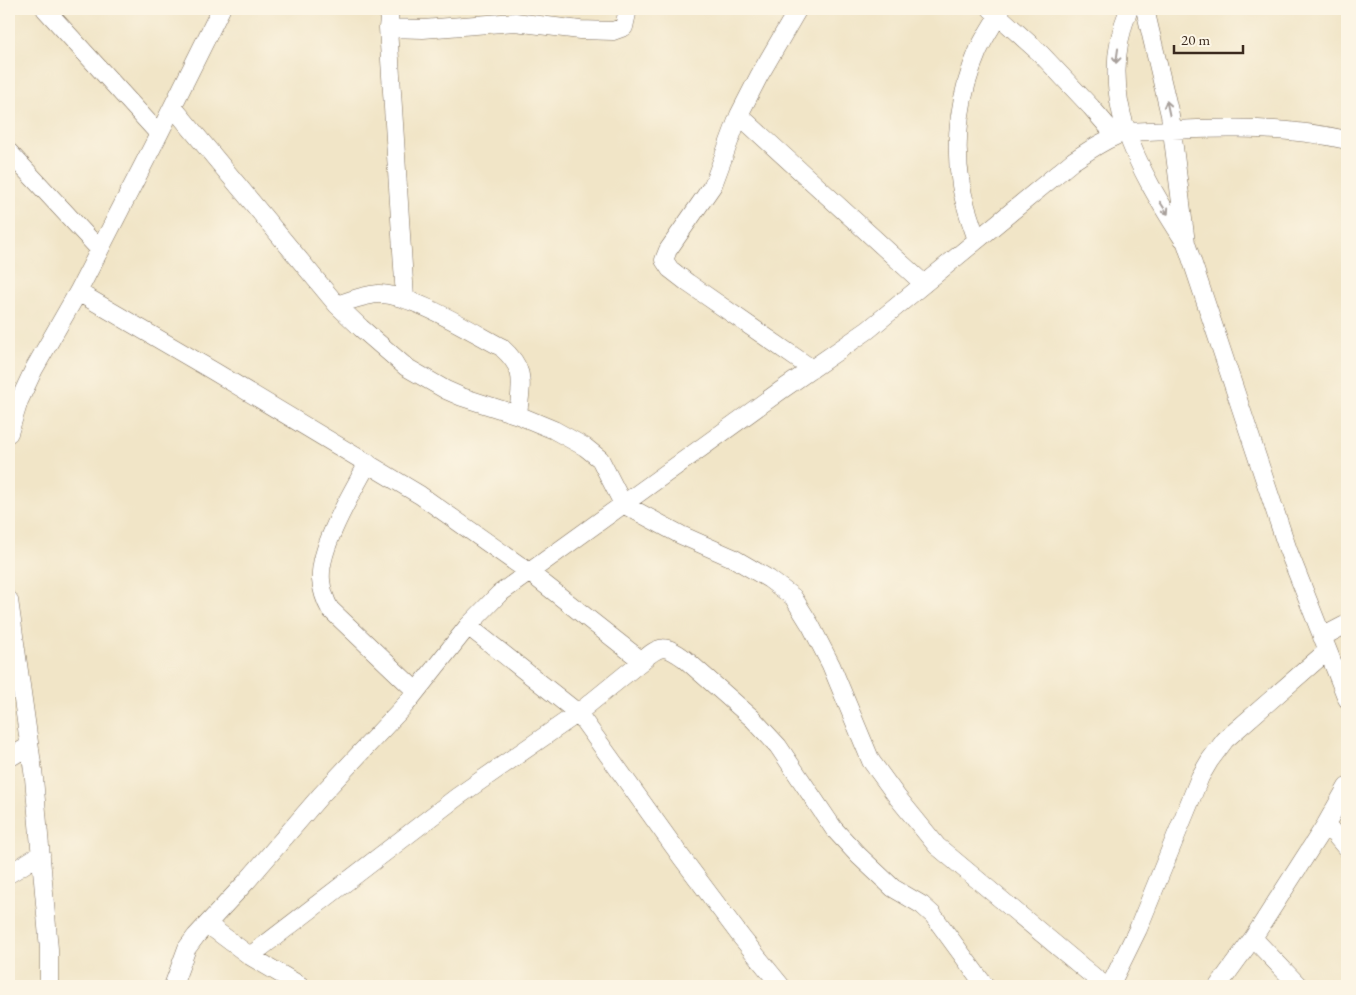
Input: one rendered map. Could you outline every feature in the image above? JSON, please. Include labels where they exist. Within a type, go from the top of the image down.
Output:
[{"type":"street","points":[[45,9],[159,134]]},
{"type":"street","points":[[9,433],[34,369],[78,292],[174,107],[221,9]]},
{"type":"street","points":[[390,9],[388,28],[405,298]]},
{"type":"street","points":[[388,28],[423,29],[515,22],[580,30],[613,31],[624,27],[628,9]]},
{"type":"street","points":[[798,9],[739,115],[713,185],[668,250],[664,260],[670,269],[688,283],[812,369]]},
{"type":"street","points":[[1121,134],[1116,64],[1118,44],[1129,9]]},
{"type":"street","points":[[1144,9],[1163,82],[1172,130],[1186,243],[1288,550],[1347,699]]},
{"type":"street","points":[[976,240],[961,187],[958,131],[962,103],[970,74],[995,11],[1121,134],[1154,194],[1186,243]]},
{"type":"street","points":[[174,107],[338,305],[361,328],[406,366],[419,375],[462,397],[518,415],[554,430],[594,454],[605,466],[623,504],[681,535],[733,558],[769,579],[793,597],[832,665],[871,761],[898,798],[937,846],[1104,986]]},
{"type":"street","points":[[739,115],[924,284]]},
{"type":"street","points":[[173,986],[187,948],[416,692],[468,626],[499,594],[868,330],[1073,161],[1096,145],[1121,134],[1172,130],[1263,129],[1317,133],[1347,140]]},
{"type":"street","points":[[9,152],[99,249]]},
{"type":"street","points":[[78,292],[420,495],[529,572],[642,661]]},
{"type":"street","points":[[338,305],[364,296],[380,294],[405,298],[501,347],[513,357],[520,370],[521,383],[518,415]]},
{"type":"street","points":[[368,463],[332,532],[320,578],[324,598],[330,609],[416,692]]},
{"type":"street","points":[[9,600],[12,656],[29,746],[41,854],[49,949],[49,986]]},
{"type":"street","points":[[1110,986],[1138,929],[1200,777],[1210,760],[1225,740],[1347,624]]},
{"type":"street","points":[[468,626],[578,713],[682,858],[781,986]]},
{"type":"street","points":[[250,956],[457,797],[578,713],[659,648],[666,648],[685,659],[752,718],[778,746],[834,829],[893,888],[922,905],[933,915],[985,986]]},
{"type":"street","points":[[9,758],[29,746]]},
{"type":"street","points":[[1218,986],[1254,938],[1326,824],[1347,787]]},
{"type":"street","points":[[1326,824],[1347,849]]},
{"type":"street","points":[[9,874],[41,854]]},
{"type":"street","points":[[207,924],[250,956],[301,986]]},
{"type":"street","points":[[1254,938],[1299,986]]}]
